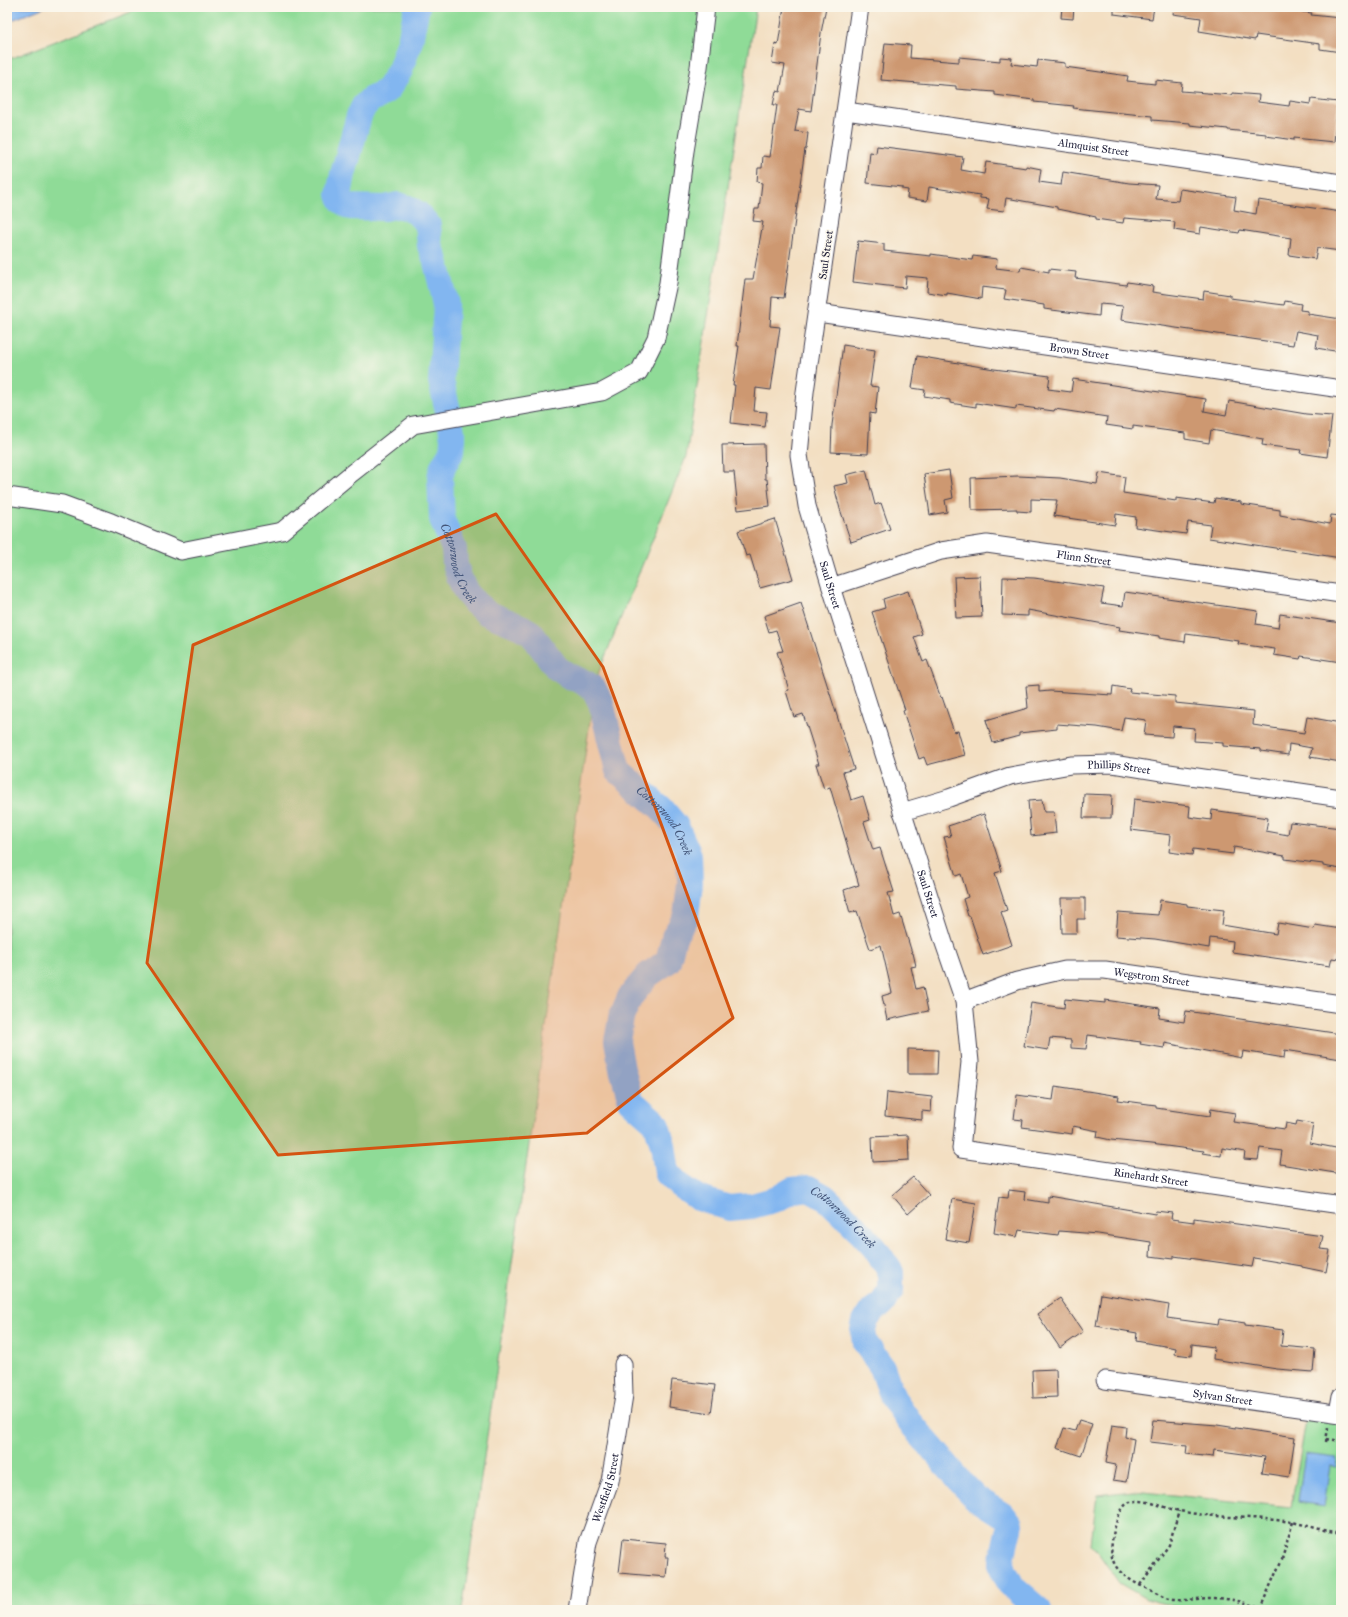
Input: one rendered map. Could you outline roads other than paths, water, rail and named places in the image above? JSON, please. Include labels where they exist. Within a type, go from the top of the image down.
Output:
[{"type":"street","points":[[7,496],[62,504],[111,522],[181,551],[282,530],[413,425],[602,392],[639,372],[656,338],[668,283],[685,151],[699,67],[706,7]]},
{"type":"street","name":"Saul Street","points":[[860,7],[818,313],[805,392],[799,455],[807,506],[831,587],[944,943],[964,1001],[970,1062],[961,1150]]},
{"type":"street","name":"Almquist Street","points":[[846,111],[1341,183]]},
{"type":"street","name":"Brown Street","points":[[818,313],[1341,389]]},
{"type":"street","name":"Flinn Street","points":[[831,587],[941,551],[987,544],[1341,594]]},
{"type":"street","name":"Phillips Street","points":[[902,812],[949,798],[1010,776],[1071,765],[1113,764],[1341,798]]},
{"type":"street","name":"Wegstrom Street","points":[[964,1001],[1017,981],[1065,970],[1105,970],[1341,1004]]},
{"type":"street","name":"Rinehardt Street","points":[[961,1150],[1341,1205]]},
{"type":"street","name":"Westfield Street","points":[[577,1610],[588,1542],[610,1481],[614,1460],[624,1395],[623,1364]]},
{"type":"street","name":"Sylvan Street","points":[[1105,1380],[1336,1416]]},
{"type":"street","points":[[1336,1416],[1341,1396]]},
{"type":"water","points":[[7,7],[45,7],[7,22]]},
{"type":"water","points":[[1305,1454],[1337,1458],[1336,1467],[1330,1466],[1324,1506],[1298,1502]]},
{"type":"waterway","name":"Cottonwood Creek","points":[[417,7],[410,41],[400,70],[388,89],[379,96],[371,99],[364,106],[359,116],[343,174],[339,195],[343,202],[350,207],[385,208],[398,205],[408,208],[417,213],[428,225],[430,246],[435,258],[446,304],[441,381],[448,411]]},
{"type":"waterway","name":"Cottonwood Creek","points":[[451,426],[453,439],[452,451],[443,466],[440,477],[442,519],[454,549],[455,564],[466,592],[475,603],[487,613],[521,627],[531,633],[557,668],[569,676],[586,683],[594,689],[601,703],[618,771],[661,808],[676,826],[689,855],[690,883],[686,916],[674,937],[668,961],[648,975],[630,997],[621,1018],[617,1041],[622,1069],[631,1101],[656,1123],[663,1145],[667,1173],[679,1185],[698,1198],[729,1208],[752,1206],[777,1199],[792,1190],[809,1188],[825,1197],[874,1247],[891,1272],[891,1290],[882,1304],[872,1311],[865,1322],[863,1330],[865,1343],[882,1367],[893,1398],[909,1421],[976,1498],[1004,1516],[1010,1524],[1002,1559],[1002,1568],[1011,1586],[1039,1610]]}]
